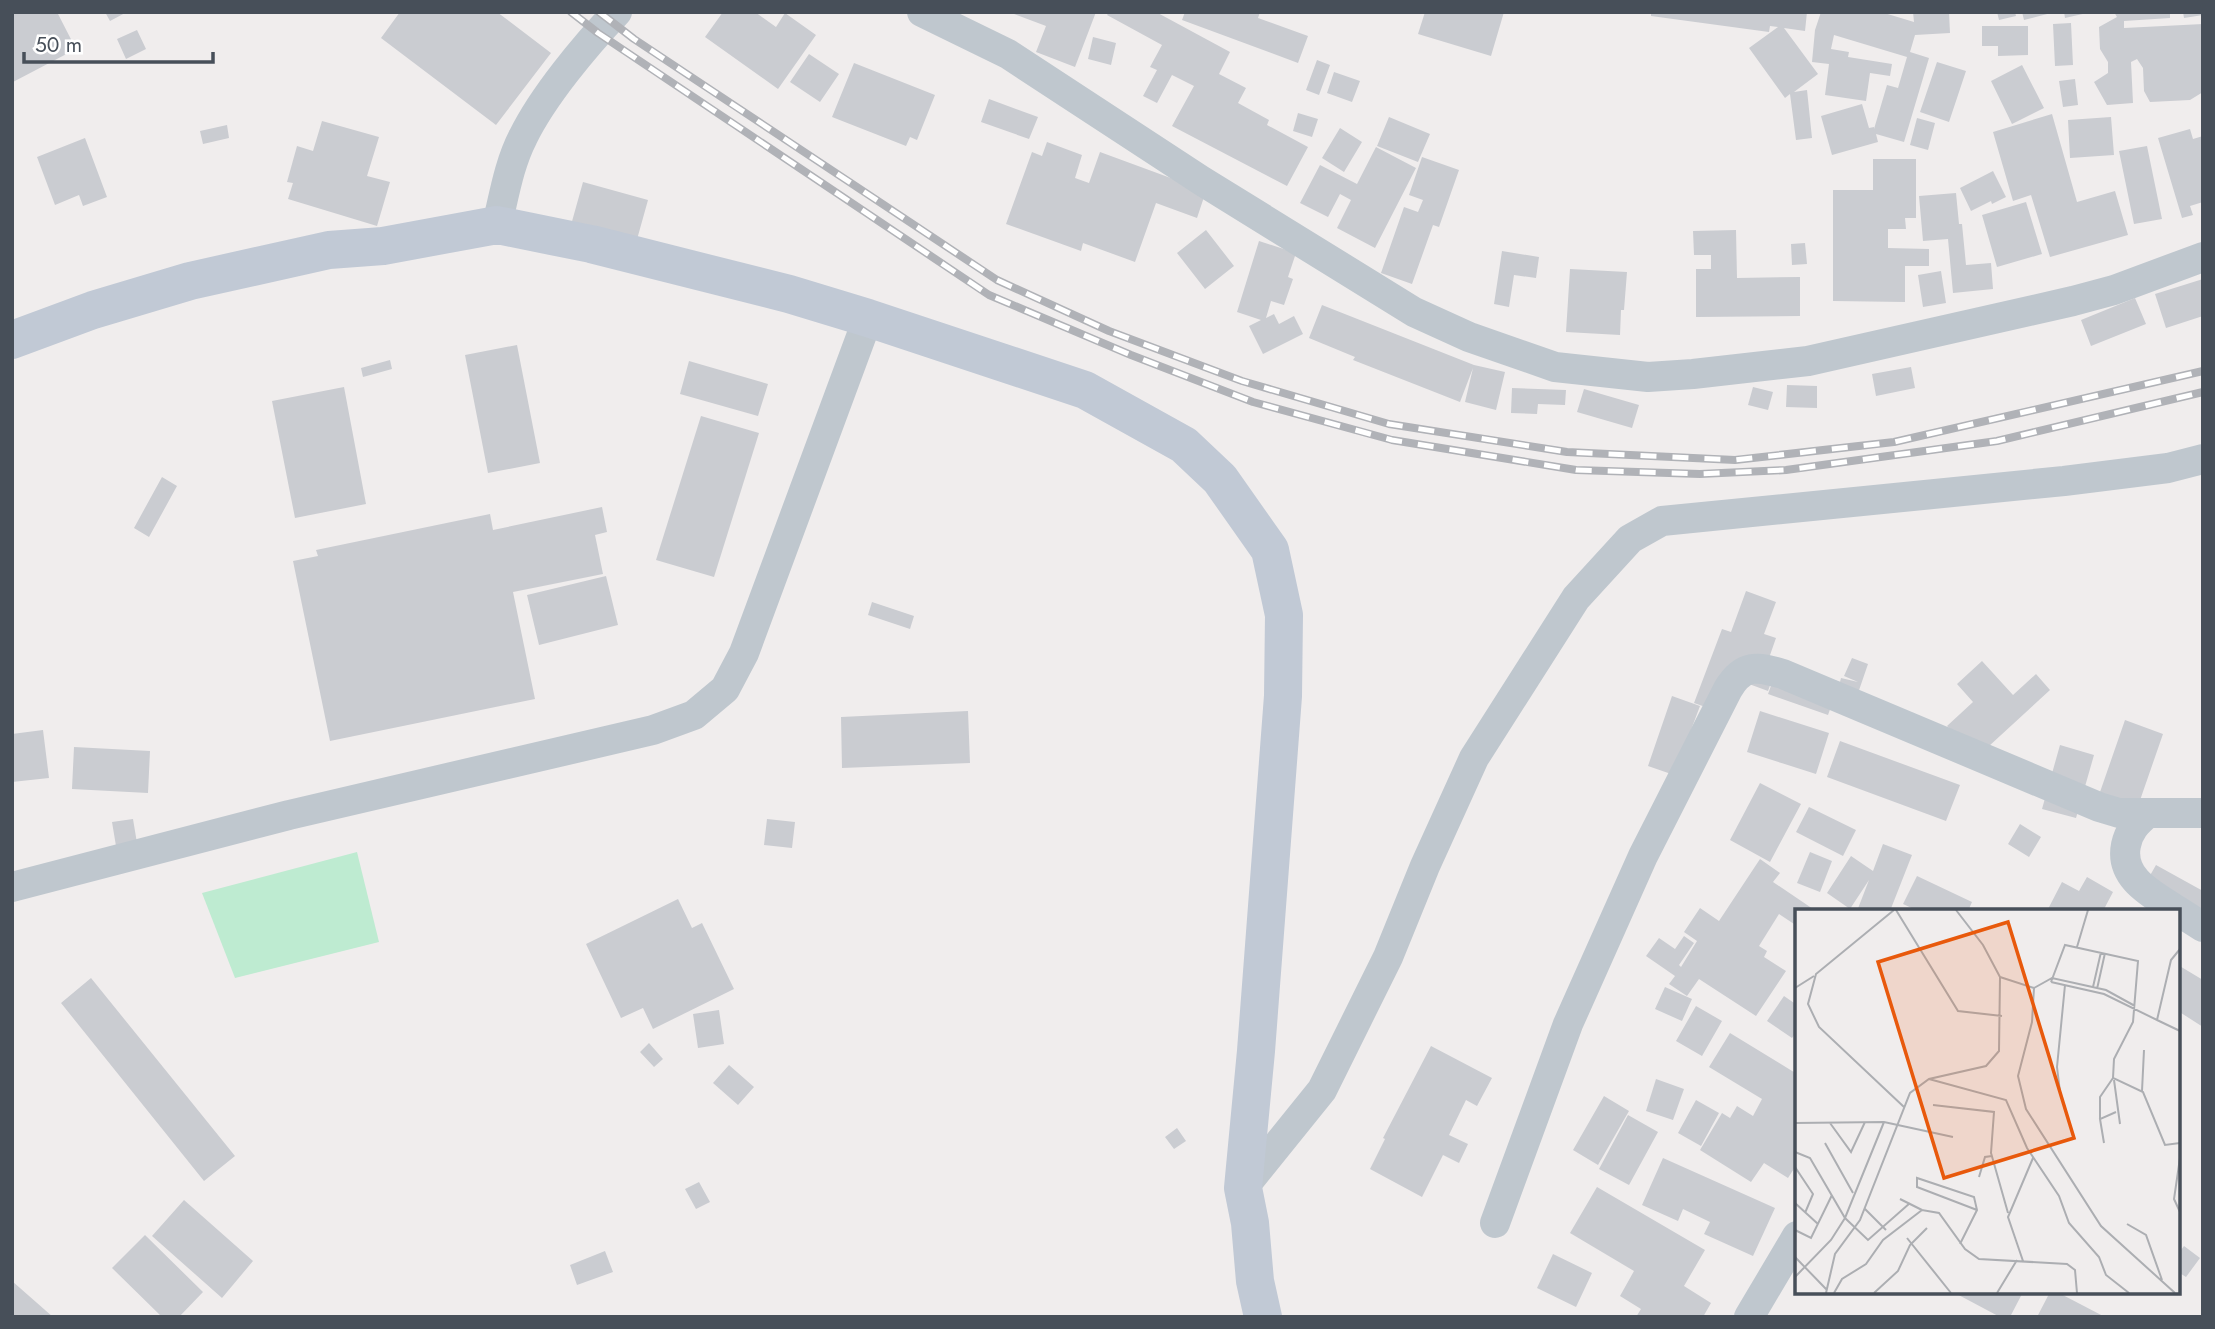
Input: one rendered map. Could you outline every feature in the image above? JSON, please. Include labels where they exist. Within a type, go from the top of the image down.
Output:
[{"type":"main road","points":[[12,340],[129,298],[190,281],[329,250],[383,246],[497,226],[591,244],[789,294],[868,318],[1085,390],[1184,445],[1220,479],[1270,550],[1284,615],[1283,696],[1243,1188],[1250,1223],[1255,1281],[1264,1317]]},
{"type":"street","points":[[497,226],[522,139],[533,118],[568,70],[617,12]]},
{"type":"street","points":[[922,12],[1008,54],[1202,181],[1414,312],[1469,337],[1555,367],[1648,377],[1808,361],[2115,290],[2203,257]]},
{"type":"street","points":[[12,887],[289,815],[653,730],[694,715],[725,689],[744,653],[868,318]]},
{"type":"street","points":[[1243,1188],[1322,1090],[1388,957],[1424,866],[1474,758],[1576,598],[1630,539],[1662,521],[2064,481],[2168,468],[2203,459]]},
{"type":"street","points":[[1495,1223],[1568,1024],[1637,868],[1728,689],[1742,672],[1763,668],[1783,674],[2099,807],[2119,813],[2203,813]]},
{"type":"street","points":[[2147,814],[2130,831],[2124,860],[2140,886],[2175,909]]},
{"type":"street","points":[[2180,912],[2203,927]]},
{"type":"street","points":[[1749,1317],[1795,1239]]},
{"type":"green space","points":[[357,852],[379,942],[235,978],[202,893]]},
{"type":"building","points":[[12,12],[57,12],[76,49],[13,82]]},
{"type":"building","points":[[105,12],[127,12],[110,21]]},
{"type":"building","points":[[400,12],[497,12],[551,53],[496,125],[381,38]]},
{"type":"building","points":[[723,12],[755,12],[776,27],[785,13],[816,35],[778,89],[705,37]]},
{"type":"building","points":[[1009,12],[1096,12],[1075,67],[1036,52],[1046,26]]},
{"type":"building","points":[[1109,12],[1156,12],[1230,52],[1219,74],[1246,88],[1238,103],[1269,120],[1267,125],[1308,147],[1287,186],[1172,126],[1194,86],[1172,75],[1157,103],[1143,96],[1157,70],[1150,67],[1162,45],[1107,15]]},
{"type":"building","points":[[1185,12],[1260,12],[1258,18],[1308,36],[1298,63],[1182,20]]},
{"type":"building","points":[[1425,12],[1504,12],[1491,56],[1418,34]]},
{"type":"building","points":[[1651,12],[1807,12],[1805,31],[1784,28],[1818,74],[1794,92],[1807,90],[1812,138],[1796,140],[1790,94],[1785,98],[1749,48],[1778,27],[1770,26],[1769,32],[1651,16]]},
{"type":"building","points":[[1821,12],[1881,12],[1914,22],[1913,12],[1949,12],[1950,33],[1915,35],[1910,52],[1929,58],[1904,142],[1876,134],[1878,142],[1832,155],[1821,116],[1862,104],[1869,128],[1874,129],[1887,85],[1898,88],[1907,57],[1834,35],[1831,49],[1849,52],[1848,57],[1892,64],[1890,76],[1870,73],[1866,101],[1825,95],[1829,64],[1812,62],[1815,30]]},
{"type":"building","points":[[1997,12],[2015,12],[2016,16],[1999,20]]},
{"type":"building","points":[[2022,12],[2051,12],[2051,13],[2024,20]]},
{"type":"building","points":[[2064,12],[2087,12],[2087,13],[2065,18]]},
{"type":"building","points":[[2114,12],[2170,12],[2170,18],[2124,21],[2124,28],[2203,24],[2203,92],[2190,100],[2150,102],[2144,91],[2143,68],[2137,59],[2131,62],[2133,103],[2107,105],[2094,82],[2108,73],[2108,62],[2100,49],[2099,27],[2117,17]]},
{"type":"building","points":[[2183,12],[2203,12],[2203,15],[2184,18]]},
{"type":"building","points":[[2071,23],[2073,65],[2055,66],[2053,24]]},
{"type":"building","points":[[1982,26],[2028,26],[2028,55],[1998,56],[1998,46],[1982,46]]},
{"type":"building","points":[[137,30],[146,49],[126,59],[117,39]]},
{"type":"building","points":[[1093,37],[1116,43],[1111,65],[1088,59]]},
{"type":"building","points":[[809,54],[839,74],[820,102],[790,82]]},
{"type":"building","points":[[1317,60],[1330,65],[1319,95],[1306,90]]},
{"type":"building","points":[[1937,62],[1966,71],[1949,122],[1920,112]]},
{"type":"building","points":[[854,63],[935,95],[917,140],[910,137],[906,146],[832,117]]},
{"type":"building","points":[[2022,65],[2044,108],[2012,124],[1991,81]]},
{"type":"building","points":[[1334,72],[1360,81],[1352,102],[1327,93]]},
{"type":"building","points":[[2075,79],[2078,105],[2063,107],[2059,81]]},
{"type":"building","points":[[989,99],[1038,117],[1029,139],[981,122]]},
{"type":"building","points":[[1298,113],[1318,119],[1312,137],[1293,131]]},
{"type":"building","points":[[2052,114],[2077,202],[2115,191],[2128,235],[2050,257],[2031,195],[2013,201],[1993,132]]},
{"type":"building","points":[[1389,117],[1430,134],[1418,162],[1377,146]]},
{"type":"building","points":[[2111,117],[2114,155],[2070,158],[2068,120]]},
{"type":"building","points":[[1917,118],[1935,123],[1928,150],[1910,145]]},
{"type":"building","points":[[322,121],[379,137],[367,176],[390,182],[377,226],[288,199],[293,183],[287,182],[297,146],[313,151]]},
{"type":"building","points":[[227,125],[229,138],[203,144],[200,131]]},
{"type":"building","points":[[1340,128],[1362,142],[1344,172],[1322,158]]},
{"type":"building","points":[[2190,129],[2193,139],[2203,136],[2203,202],[2190,206],[2193,215],[2182,218],[2158,138]]},
{"type":"building","points":[[85,138],[107,197],[83,206],[79,195],[55,205],[37,157]]},
{"type":"building","points":[[1047,142],[1082,155],[1075,178],[1089,183],[1100,152],[1206,191],[1197,218],[1156,203],[1135,262],[1083,243],[1081,251],[1006,224],[1032,152],[1042,156]]},
{"type":"building","points":[[2147,146],[2162,219],[2134,224],[2119,151]]},
{"type":"building","points":[[1376,147],[1416,168],[1375,248],[1337,228],[1351,200],[1340,194],[1328,217],[1300,203],[1320,165],[1357,184]]},
{"type":"building","points":[[1422,157],[1459,170],[1439,227],[1433,225],[1412,284],[1381,273],[1404,207],[1418,212],[1423,200],[1409,195]]},
{"type":"building","points":[[1873,159],[1916,159],[1916,218],[1905,218],[1906,229],[1888,229],[1888,248],[1929,249],[1929,266],[1905,266],[1905,302],[1833,301],[1833,190],[1873,190]]},
{"type":"building","points":[[1993,171],[2006,197],[1971,211],[1960,188]]},
{"type":"building","points":[[583,182],[648,200],[636,243],[571,225]]},
{"type":"building","points":[[1956,193],[1966,265],[1991,263],[1993,289],[1953,293],[1948,239],[1923,241],[1919,196]]},
{"type":"building","points":[[2026,202],[2042,254],[1997,267],[1982,215]]},
{"type":"building","points":[[1206,230],[1234,266],[1205,289],[1177,253]]},
{"type":"building","points":[[1736,230],[1737,278],[1800,277],[1800,316],[1696,317],[1696,269],[1711,269],[1711,255],[1694,255],[1693,231]]},
{"type":"building","points":[[1259,241],[1296,253],[1288,277],[1293,279],[1284,305],[1271,301],[1266,318],[1274,314],[1279,324],[1294,316],[1303,334],[1263,354],[1249,326],[1261,320],[1237,312]]},
{"type":"building","points":[[1805,243],[1807,264],[1792,265],[1791,244]]},
{"type":"building","points":[[1502,251],[1539,257],[1536,278],[1514,275],[1509,307],[1494,304]]},
{"type":"building","points":[[1570,269],[1627,272],[1620,335],[1566,332]]},
{"type":"building","points":[[1941,271],[1946,303],[1923,307],[1918,275]]},
{"type":"building","points":[[2203,279],[2203,316],[2166,328],[2155,294]]},
{"type":"building","points":[[2135,298],[2146,324],[2091,346],[2081,320]]},
{"type":"building","points":[[1322,305],[1474,365],[1505,372],[1496,410],[1465,402],[1473,368],[1460,402],[1353,360],[1355,357],[1309,338]]},
{"type":"building","points":[[517,345],[540,463],[488,473],[465,355]]},
{"type":"building","points":[[390,360],[392,369],[363,377],[361,368]]},
{"type":"building","points":[[689,361],[768,384],[758,416],[680,394]]},
{"type":"building","points":[[1911,367],[1915,388],[1876,396],[1872,374]]},
{"type":"building","points":[[1787,385],[1817,386],[1817,408],[1786,407]]},
{"type":"building","points":[[344,387],[366,504],[295,518],[272,401]]},
{"type":"building","points":[[1753,387],[1773,392],[1768,410],[1748,405]]},
{"type":"building","points":[[1512,388],[1566,390],[1565,405],[1538,404],[1537,414],[1511,413]]},
{"type":"building","points":[[1584,389],[1639,405],[1632,428],[1577,412]]},
{"type":"building","points":[[701,416],[759,433],[714,577],[656,560]]},
{"type":"building","points":[[162,477],[177,486],[149,537],[134,528]]},
{"type":"building","points":[[602,507],[607,532],[595,535],[603,574],[513,592],[535,699],[330,741],[293,561],[318,556],[316,550],[490,514],[493,530]]},
{"type":"building","points":[[606,576],[618,625],[539,645],[527,595]]},
{"type":"building","points":[[1746,591],[1776,602],[1764,634],[1776,638],[1769,658],[1779,661],[1768,691],[1730,677],[1717,711],[1694,703],[1722,629],[1731,632]]},
{"type":"building","points":[[872,602],[914,616],[910,629],[868,615]]},
{"type":"building","points":[[1852,658],[1868,664],[1856,699],[1839,684],[1828,715],[1768,694],[1780,661],[1840,682],[1841,678],[1858,682],[1844,676]]},
{"type":"building","points":[[1982,661],[2013,695],[2036,674],[2050,690],[1976,758],[1947,726],[1973,702],[1957,684]]},
{"type":"building","points":[[1672,696],[1700,706],[1674,775],[1648,766]]},
{"type":"building","points":[[968,711],[970,763],[842,768],[841,717]]},
{"type":"building","points":[[1760,711],[1829,733],[1816,774],[1747,752]]},
{"type":"building","points":[[2125,720],[2163,734],[2129,832],[2091,818]]},
{"type":"building","points":[[43,730],[49,778],[12,782],[12,734]]},
{"type":"building","points":[[1840,741],[1960,785],[1946,821],[1827,777]]},
{"type":"building","points":[[2060,745],[2094,755],[2076,818],[2042,809]]},
{"type":"building","points":[[74,747],[150,751],[148,793],[72,789]]},
{"type":"building","points":[[1760,783],[1801,804],[1770,862],[1730,840]]},
{"type":"building","points":[[1809,807],[1856,830],[1843,856],[1796,832]]},
{"type":"building","points":[[133,819],[139,855],[118,858],[112,822]]},
{"type":"building","points":[[767,819],[795,822],[792,848],[764,845]]},
{"type":"building","points":[[2020,824],[2041,837],[2029,857],[2008,844]]},
{"type":"building","points":[[1883,844],[1912,855],[1891,909],[1858,909],[1869,880],[1850,909],[1827,893],[1851,856],[1873,871]]},
{"type":"building","points":[[1810,852],[1832,861],[1820,892],[1797,883]]},
{"type":"building","points":[[1760,859],[1780,873],[1773,882],[1813,909],[1795,909],[1795,925],[1779,914],[1759,946],[1767,951],[1764,957],[1786,971],[1756,1016],[1699,979],[1687,996],[1669,984],[1675,976],[1646,956],[1659,938],[1675,949],[1684,936],[1694,943],[1679,965],[1681,967],[1697,941],[1684,932],[1700,908],[1719,921]]},
{"type":"building","points":[[2156,865],[2203,891],[2203,938],[2180,925],[2180,909],[2152,909],[2136,900]]},
{"type":"building","points":[[1917,876],[1972,902],[1969,909],[1914,909],[1903,904]]},
{"type":"building","points":[[2087,877],[2113,892],[2104,909],[2048,909],[2062,882],[2079,891]]},
{"type":"building","points":[[678,899],[692,928],[702,923],[734,989],[653,1029],[643,1008],[621,1018],[586,944]]},
{"type":"building","points":[[2180,966],[2203,980],[2203,1027],[2180,1012]]},
{"type":"building","points":[[91,978],[235,1156],[204,1181],[61,1003]]},
{"type":"building","points":[[1665,987],[1692,999],[1682,1021],[1655,1009]]},
{"type":"building","points":[[1784,996],[1795,1004],[1795,1034],[1792,1038],[1767,1021]]},
{"type":"building","points":[[1696,1006],[1722,1021],[1702,1056],[1676,1041]]},
{"type":"building","points":[[719,1010],[724,1044],[698,1048],[693,1014]]},
{"type":"building","points":[[1730,1033],[1795,1073],[1795,1167],[1788,1178],[1764,1163],[1751,1182],[1700,1150],[1722,1113],[1730,1118],[1737,1106],[1753,1116],[1762,1099],[1709,1067]]},
{"type":"building","points":[[649,1043],[663,1059],[654,1067],[640,1052]]},
{"type":"building","points":[[1431,1046],[1492,1078],[1477,1106],[1466,1100],[1449,1135],[1468,1144],[1459,1163],[1443,1155],[1422,1197],[1370,1169],[1385,1139],[1383,1138]]},
{"type":"building","points":[[729,1065],[754,1087],[738,1105],[713,1083]]},
{"type":"building","points":[[1656,1079],[1684,1089],[1673,1120],[1646,1111]]},
{"type":"building","points":[[1604,1096],[1629,1111],[1598,1165],[1573,1150]]},
{"type":"building","points":[[1696,1100],[1719,1113],[1701,1146],[1678,1133]]},
{"type":"building","points":[[1628,1115],[1658,1132],[1629,1185],[1599,1169]]},
{"type":"building","points":[[1177,1128],[1186,1141],[1174,1149],[1165,1137]]},
{"type":"building","points":[[1663,1158],[1775,1208],[1753,1256],[1704,1234],[1710,1222],[1683,1209],[1678,1221],[1642,1205]]},
{"type":"building","points":[[699,1182],[710,1202],[696,1209],[685,1189]]},
{"type":"building","points":[[1597,1187],[1705,1250],[1684,1286],[1711,1303],[1703,1317],[1636,1317],[1641,1309],[1620,1296],[1634,1271],[1570,1233]]},
{"type":"building","points":[[184,1200],[253,1261],[222,1298],[152,1236]]},
{"type":"building","points":[[145,1235],[203,1292],[179,1317],[162,1317],[112,1268]]},
{"type":"building","points":[[2184,1246],[2200,1258],[2186,1277],[2180,1273],[2180,1251]]},
{"type":"building","points":[[605,1251],[613,1272],[577,1285],[570,1265]]},
{"type":"building","points":[[1553,1254],[1592,1273],[1576,1307],[1537,1288]]},
{"type":"building","points":[[12,1281],[53,1317],[12,1317]]},
{"type":"building","points":[[1957,1294],[2022,1294],[2010,1317],[2000,1317]]},
{"type":"building","points":[[2049,1294],[2061,1294],[2105,1317],[2037,1317]]},
{"type":"railway","points":[[571,12],[598,33],[989,295],[1131,355],[1253,402],[1392,440],[1576,470],[1700,474],[1786,470],[1997,441],[2203,392]]},
{"type":"railway","points":[[599,12],[634,39],[997,280],[1109,331],[1242,381],[1389,424],[1567,452],[1735,460],[1894,442],[2203,371]]}]
